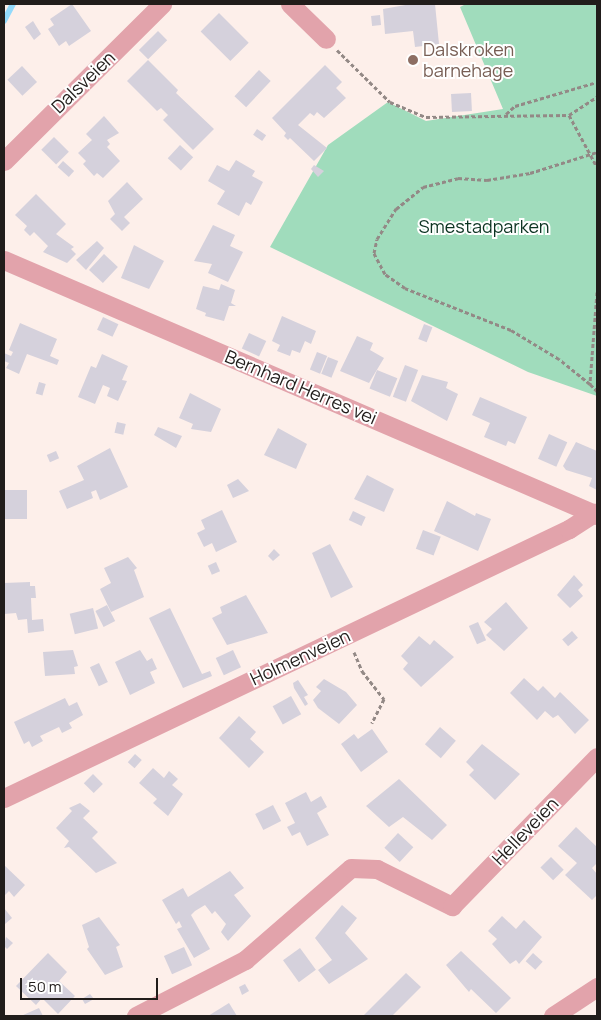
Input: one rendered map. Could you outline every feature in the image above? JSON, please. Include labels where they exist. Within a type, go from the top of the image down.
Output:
[{"type":"street","name":"Dalsveien","points":[[4,161],[162,4]]},
{"type":"street","points":[[290,4],[326,39]]},
{"type":"street","name":"Bernhard Herres vei","points":[[4,260],[596,514]]},
{"type":"street","name":"Holmenveien","points":[[4,798],[569,529],[596,514]]},
{"type":"street","name":"Helleveien","points":[[136,1016],[245,960],[351,868],[377,869],[452,906],[597,757]]},
{"type":"street","points":[[553,1016],[597,987]]},
{"type":"path","points":[[326,39],[390,102],[413,114],[442,118],[506,114],[568,115],[597,97]]},
{"type":"path","points":[[506,114],[515,106],[597,82]]},
{"type":"path","points":[[568,115],[597,167]]},
{"type":"path","points":[[597,152],[592,156],[530,173],[486,180],[458,178],[422,187],[396,209],[384,224],[374,253],[385,274],[405,288],[478,314],[511,330],[559,359],[597,391]]},
{"type":"path","points":[[590,384],[597,292]]},
{"type":"path","points":[[347,635],[362,671],[384,699],[372,723]]},
{"type":"green space","name":"Smestadparken","points":[[466,4],[597,4],[597,396],[528,372],[270,247],[328,145],[388,102],[426,121],[503,109],[460,7]]},
{"type":"building","points":[[72,4],[91,31],[69,46],[66,41],[59,46],[48,29],[54,25],[50,19]]},
{"type":"building","points":[[411,4],[435,4],[439,44],[415,47],[413,31],[385,34],[383,9]]},
{"type":"building","points":[[219,13],[249,43],[230,61],[201,31]]},
{"type":"building","points":[[380,15],[381,25],[372,26],[371,16]]},
{"type":"building","points":[[33,21],[41,34],[34,40],[25,27]]},
{"type":"building","points":[[158,31],[167,40],[148,59],[139,50]]},
{"type":"building","points":[[148,60],[178,90],[176,93],[214,129],[193,150],[163,120],[168,115],[161,108],[157,111],[127,81]]},
{"type":"building","points":[[325,65],[342,82],[336,88],[346,98],[324,118],[317,112],[314,116],[310,113],[298,125],[327,148],[314,161],[290,138],[288,140],[284,136],[286,133],[272,118]]},
{"type":"building","points":[[22,66],[37,82],[22,96],[7,80]]},
{"type":"building","points":[[259,70],[271,81],[246,107],[234,96]]},
{"type":"building","points":[[471,93],[472,111],[452,112],[451,94]]},
{"type":"building","points":[[104,116],[119,133],[107,140],[110,144],[107,147],[120,161],[103,178],[97,173],[94,176],[83,164],[86,161],[78,153],[92,140],[86,134]]},
{"type":"building","points":[[257,129],[266,135],[262,141],[253,135]]},
{"type":"building","points":[[54,137],[69,152],[56,165],[41,150]]},
{"type":"building","points":[[180,145],[193,157],[181,170],[168,158]]},
{"type":"building","points":[[236,160],[255,171],[252,176],[263,182],[251,205],[246,202],[239,216],[217,204],[225,191],[208,181],[217,165],[229,171]]},
{"type":"building","points":[[63,161],[74,171],[69,177],[58,167]]},
{"type":"building","points":[[314,165],[324,171],[318,177],[311,169]]},
{"type":"building","points":[[127,182],[143,199],[124,217],[130,223],[122,231],[110,219],[115,214],[108,201]]},
{"type":"building","points":[[36,194],[66,224],[56,234],[74,247],[71,249],[76,254],[67,263],[43,252],[48,246],[34,232],[30,236],[24,230],[27,226],[15,215]]},
{"type":"building","points":[[213,225],[235,235],[230,246],[243,252],[228,282],[208,273],[212,264],[194,261]]},
{"type":"building","points":[[97,241],[104,248],[86,270],[76,260]]},
{"type":"building","points":[[134,245],[164,261],[149,289],[121,278]]},
{"type":"building","points":[[104,254],[118,267],[103,283],[89,270]]},
{"type":"building","points":[[221,284],[235,290],[231,303],[236,306],[229,306],[224,321],[205,316],[206,313],[196,309],[203,286],[219,290]]},
{"type":"building","points":[[282,316],[316,331],[311,344],[305,341],[300,353],[292,350],[290,356],[277,351],[280,345],[272,341]]},
{"type":"building","points":[[103,317],[118,324],[112,337],[97,330]]},
{"type":"building","points":[[20,323],[57,339],[50,356],[59,360],[57,365],[27,354],[19,374],[6,368],[9,363],[4,361],[4,353],[11,356],[13,352],[9,350]]},
{"type":"building","points":[[424,324],[432,327],[427,342],[418,339]]},
{"type":"building","points":[[249,333],[266,341],[259,356],[242,348]]},
{"type":"building","points":[[357,336],[373,343],[370,350],[384,358],[369,383],[340,371]]},
{"type":"building","points":[[317,352],[327,356],[320,374],[310,370]]},
{"type":"building","points":[[102,354],[128,366],[122,380],[127,381],[118,401],[107,396],[110,388],[103,385],[95,404],[78,397],[91,366],[96,368]]},
{"type":"building","points":[[328,357],[338,361],[331,378],[321,374]]},
{"type":"building","points":[[405,365],[418,370],[406,402],[393,397]]},
{"type":"building","points":[[377,370],[397,378],[390,397],[370,389]]},
{"type":"building","points":[[422,375],[448,382],[446,388],[458,394],[447,421],[411,401]]},
{"type":"building","points":[[39,382],[46,384],[42,395],[36,394]]},
{"type":"building","points":[[190,393],[221,409],[211,432],[191,429],[193,424],[179,418]]},
{"type":"building","points":[[480,397],[527,417],[515,444],[508,441],[506,446],[484,437],[490,423],[472,415]]},
{"type":"building","points":[[117,422],[126,424],[123,435],[115,433]]},
{"type":"building","points":[[158,427],[182,436],[176,448],[154,435]]},
{"type":"building","points":[[278,428],[307,444],[296,469],[264,455]]},
{"type":"building","points":[[549,434],[567,442],[556,467],[538,459]]},
{"type":"building","points":[[576,442],[597,451],[597,490],[589,486],[592,478],[566,470],[563,466]]},
{"type":"building","points":[[110,448],[128,487],[100,500],[96,490],[91,492],[93,498],[67,509],[59,491],[84,480],[77,466]]},
{"type":"building","points":[[56,451],[59,458],[50,462],[47,455]]},
{"type":"building","points":[[367,475],[394,489],[384,512],[354,499]]},
{"type":"building","points":[[238,479],[249,491],[233,498],[227,485]]},
{"type":"building","points":[[4,490],[27,490],[27,519],[4,519]]},
{"type":"building","points":[[447,501],[475,516],[476,513],[491,519],[478,551],[434,531]]},
{"type":"building","points":[[222,510],[237,542],[216,552],[212,543],[204,547],[197,533],[205,529],[201,520]]},
{"type":"building","points":[[353,511],[366,517],[361,526],[349,520]]},
{"type":"building","points":[[423,530],[441,537],[434,555],[416,549]]},
{"type":"building","points":[[330,544],[353,587],[331,598],[312,553]]},
{"type":"building","points":[[274,549],[280,555],[273,561],[268,556]]},
{"type":"building","points":[[128,557],[137,568],[134,570],[144,597],[111,612],[100,589],[111,583],[104,568]]},
{"type":"building","points":[[216,562],[220,571],[212,575],[208,566]]},
{"type":"building","points":[[574,575],[583,585],[578,590],[583,596],[570,608],[557,595]]},
{"type":"building","points":[[30,582],[30,586],[35,586],[36,598],[31,598],[32,620],[43,619],[44,631],[28,633],[27,619],[18,620],[16,613],[4,614],[4,583]]},
{"type":"building","points":[[246,595],[268,633],[227,645],[212,618],[222,613],[220,607]]},
{"type":"building","points":[[506,602],[528,628],[504,651],[486,635],[492,629],[484,622]]},
{"type":"building","points":[[107,605],[115,621],[104,627],[95,611]]},
{"type":"building","points":[[93,608],[98,628],[75,634],[70,614]]},
{"type":"building","points":[[170,608],[202,674],[210,671],[212,676],[183,688],[149,618]]},
{"type":"building","points":[[478,622],[486,640],[477,644],[469,626]]},
{"type":"building","points":[[572,631],[578,638],[568,646],[562,640]]},
{"type":"building","points":[[419,636],[430,645],[434,640],[454,657],[421,687],[403,669],[408,663],[401,656]]},
{"type":"building","points":[[73,650],[78,666],[74,667],[75,674],[45,676],[43,652]]},
{"type":"building","points":[[140,650],[147,661],[152,658],[157,669],[150,672],[155,683],[130,695],[115,662]]},
{"type":"building","points":[[233,650],[241,667],[224,675],[216,658]]},
{"type":"building","points":[[99,663],[108,682],[99,686],[90,667]]},
{"type":"building","points":[[524,678],[538,691],[543,686],[555,698],[560,692],[589,720],[575,734],[558,715],[553,718],[545,711],[537,720],[510,693]]},
{"type":"building","points":[[324,679],[346,692],[357,705],[339,724],[318,708],[313,700],[321,691],[316,687]]},
{"type":"building","points":[[298,680],[308,695],[304,697],[308,704],[305,706],[294,688],[293,683]]},
{"type":"building","points":[[291,696],[301,714],[283,725],[273,706]]},
{"type":"building","points":[[65,698],[69,706],[77,702],[83,715],[69,723],[72,728],[62,733],[59,727],[40,736],[43,741],[32,747],[29,741],[24,744],[14,722]]},
{"type":"building","points":[[239,716],[256,732],[250,739],[264,752],[249,768],[219,738]]},
{"type":"building","points":[[440,727],[456,741],[441,758],[425,744]]},
{"type":"building","points":[[372,729],[388,752],[361,772],[341,744],[354,734],[358,739]]},
{"type":"building","points":[[482,744],[520,774],[495,800],[469,775],[474,770],[466,762]]},
{"type":"building","points":[[135,754],[142,760],[135,768],[128,762]]},
{"type":"building","points":[[153,768],[164,778],[169,771],[178,779],[172,785],[183,794],[168,816],[153,803],[157,799],[139,783]]},
{"type":"building","points":[[93,774],[103,784],[94,793],[84,783]]},
{"type":"building","points":[[399,779],[447,825],[432,840],[403,817],[389,827],[366,806]]},
{"type":"building","points":[[306,792],[311,802],[321,796],[327,807],[317,813],[329,835],[307,846],[300,832],[292,836],[287,827],[295,823],[285,803]]},
{"type":"building","points":[[80,803],[90,811],[83,818],[98,832],[92,838],[117,863],[96,873],[69,847],[64,848],[69,841],[56,828],[72,811],[69,808]]},
{"type":"building","points":[[273,805],[281,821],[263,830],[255,814]]},
{"type":"building","points":[[576,827],[597,847],[597,863],[592,868],[597,874],[597,895],[592,900],[565,875],[577,863],[558,846]]},
{"type":"building","points":[[398,833],[413,847],[400,862],[384,848]]},
{"type":"building","points":[[551,857],[564,870],[553,880],[540,868]]},
{"type":"building","points":[[4,865],[25,885],[14,897],[9,891],[4,896]]},
{"type":"building","points":[[230,871],[244,888],[234,895],[251,916],[228,941],[221,932],[226,924],[215,911],[212,914],[205,905],[195,911],[191,915],[210,949],[194,958],[177,929],[182,927],[179,921],[176,924],[162,900],[183,888],[188,897]]},
{"type":"building","points":[[342,905],[357,918],[345,933],[368,959],[329,984],[318,970],[332,960],[315,938]]},
{"type":"building","points":[[4,908],[12,918],[5,924],[4,922]]},
{"type":"building","points":[[502,916],[516,929],[524,920],[542,937],[519,964],[516,960],[510,964],[492,944],[497,939],[488,931]]},
{"type":"building","points":[[99,917],[120,945],[116,947],[123,967],[105,975],[87,949],[89,947],[82,925]]},
{"type":"building","points":[[6,937],[13,943],[7,949],[4,946]]},
{"type":"building","points":[[184,947],[192,965],[172,974],[164,956]]},
{"type":"building","points":[[300,948],[316,970],[299,982],[283,960]]},
{"type":"building","points":[[461,951],[511,998],[496,1013],[471,989],[469,992],[446,965]]},
{"type":"building","points":[[48,953],[67,972],[59,981],[75,996],[58,1014],[42,998],[36,1005],[16,986]]},
{"type":"building","points":[[533,953],[543,962],[535,970],[526,961]]},
{"type":"building","points":[[406,973],[421,987],[392,1016],[363,1016]]},
{"type":"building","points":[[245,984],[249,991],[242,995],[239,987]]},
{"type":"building","points":[[90,994],[94,999],[85,1004],[82,999]]},
{"type":"building","points":[[229,1003],[237,1016],[208,1016]]},
{"type":"building","points":[[39,1008],[43,1016],[21,1016]]},
{"type":"waterway","points":[[4,21],[13,4]]},
{"type":"place","name":"Dalskroken barnehage","points":[[413,60]]}]
